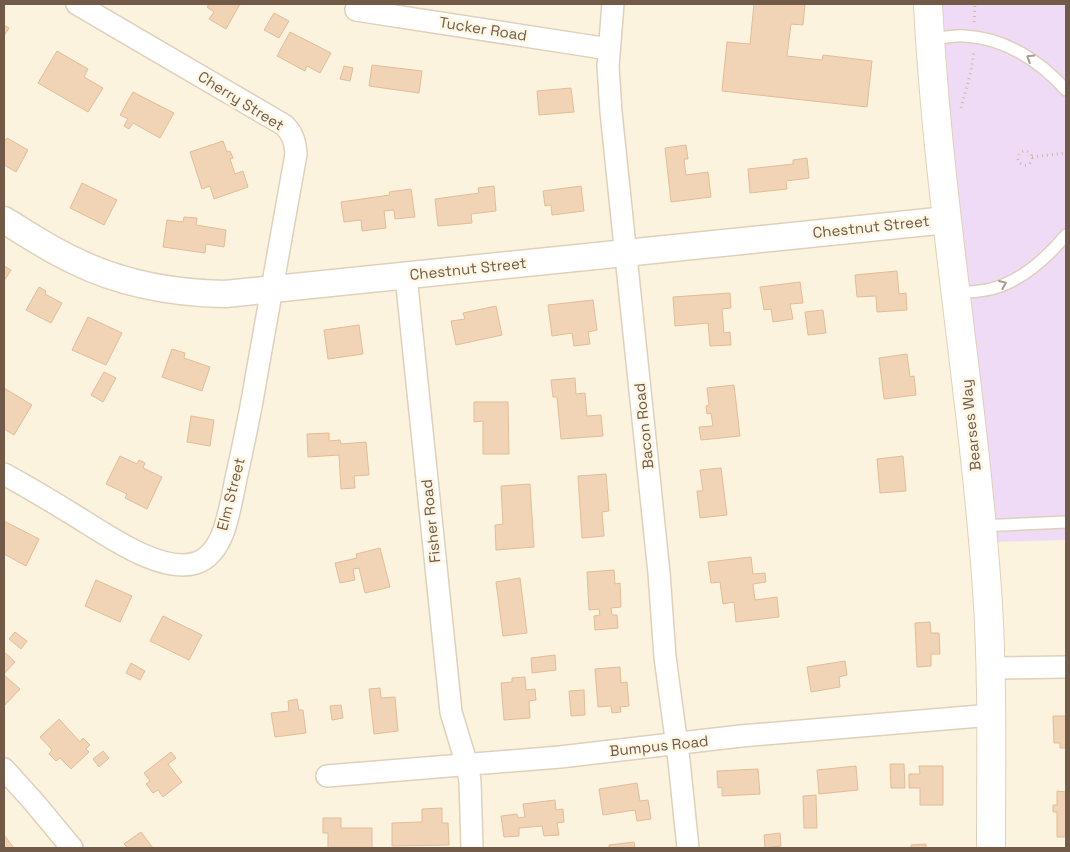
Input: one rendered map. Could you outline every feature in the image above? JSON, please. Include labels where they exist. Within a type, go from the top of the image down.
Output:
[{"type":"main road","name":"Bearses Way","points":[[928,4],[942,177],[982,526],[991,668],[991,848]]},
{"type":"street","name":"Cherry Street","points":[[77,4],[262,111],[284,125],[290,132],[295,141],[296,154],[271,290]]},
{"type":"street","name":"Bacon Road","points":[[613,4],[608,66],[611,112],[659,573],[665,657],[677,744],[688,848]]},
{"type":"street","name":"Tucker Road","points":[[356,10],[609,49]]},
{"type":"street","name":"Chestnut Street","points":[[4,220],[72,260],[101,272],[159,289],[225,294],[948,220]]},
{"type":"street","name":"Fisher Road","points":[[406,276],[451,712],[470,781],[472,848]]},
{"type":"street","name":"Elm Street","points":[[4,474],[125,546],[152,559],[168,564],[182,565],[196,564],[209,557],[217,546],[224,530],[232,498],[250,412],[271,290]]},
{"type":"street","points":[[991,668],[1066,667]]},
{"type":"street","name":"Bumpus Road","points":[[327,776],[560,757],[741,736],[992,716]]},
{"type":"street","points":[[4,770],[72,848]]},
{"type":"lane","points":[[930,40],[966,36],[993,41],[1014,48],[1043,66],[1066,90]]},
{"type":"lane","points":[[955,293],[992,289],[1028,272],[1043,260],[1066,235]]},
{"type":"lane","points":[[982,526],[1066,522]]},
{"type":"path","points":[[974,4],[974,28]]},
{"type":"path","points":[[960,110],[971,72],[974,50]]},
{"type":"path","points":[[1024,151],[1030,153],[1032,157],[1029,163],[1024,165],[1018,159],[1019,155],[1024,151]]},
{"type":"path","points":[[1032,157],[1066,153]]},
{"type":"shaded area","points":[[942,4],[1066,4],[1066,540],[996,542],[951,143]]},
{"type":"building","points":[[209,4],[240,4],[226,29],[209,19],[214,12],[207,7]]},
{"type":"building","points":[[754,4],[805,4],[803,25],[791,24],[787,56],[822,60],[823,55],[872,61],[867,107],[722,91],[727,42],[750,44]]},
{"type":"building","points":[[274,13],[289,21],[279,38],[264,30]]},
{"type":"building","points":[[4,25],[9,28],[4,36]]},
{"type":"building","points":[[290,32],[331,53],[320,73],[307,66],[305,71],[277,56]]},
{"type":"building","points":[[57,51],[88,69],[84,77],[103,88],[88,112],[38,83]]},
{"type":"building","points":[[372,65],[422,71],[419,93],[369,86]]},
{"type":"building","points":[[344,66],[353,68],[350,81],[340,79]]},
{"type":"building","points":[[571,88],[574,112],[539,115],[537,91]]},
{"type":"building","points":[[133,92],[174,113],[160,138],[133,123],[129,129],[124,126],[128,119],[120,115]]},
{"type":"building","points":[[7,138],[28,150],[16,172],[4,165],[4,142]]},
{"type":"building","points":[[223,141],[227,152],[230,151],[233,158],[230,159],[235,174],[243,171],[248,187],[214,199],[210,186],[202,189],[190,152]]},
{"type":"building","points":[[686,145],[688,159],[684,159],[686,175],[708,172],[711,197],[671,202],[665,148]]},
{"type":"building","points":[[807,158],[809,178],[786,181],[787,189],[750,193],[748,169],[793,164],[793,160]]},
{"type":"building","points":[[82,183],[117,200],[104,225],[70,208]]},
{"type":"building","points":[[494,186],[496,211],[471,214],[472,223],[438,226],[435,199],[479,193],[478,188]]},
{"type":"building","points":[[581,186],[584,211],[552,215],[551,205],[545,206],[543,191]]},
{"type":"building","points":[[411,189],[415,217],[395,219],[394,210],[384,211],[386,228],[362,231],[361,220],[344,222],[341,202],[390,195],[389,192]]},
{"type":"building","points":[[184,217],[197,218],[196,225],[226,230],[224,247],[206,244],[205,253],[163,247],[167,220],[183,222]]},
{"type":"building","points":[[4,266],[11,270],[4,281]]},
{"type":"building","points":[[897,271],[899,294],[906,293],[907,310],[877,312],[876,296],[857,297],[855,275]]},
{"type":"building","points":[[800,282],[803,303],[790,304],[793,319],[773,322],[771,309],[764,310],[760,287]]},
{"type":"building","points":[[39,287],[46,291],[45,294],[62,303],[51,323],[26,310]]},
{"type":"building","points":[[730,293],[731,308],[722,309],[724,333],[730,332],[731,345],[710,346],[708,323],[675,326],[673,297]]},
{"type":"building","points":[[593,300],[597,330],[588,332],[590,344],[574,346],[572,333],[552,336],[548,305]]},
{"type":"building","points":[[496,306],[502,335],[456,345],[451,321],[465,319],[463,313]]},
{"type":"building","points":[[823,310],[826,333],[808,335],[805,312]]},
{"type":"building","points":[[88,317],[122,333],[106,365],[72,350]]},
{"type":"building","points":[[359,325],[363,354],[328,359],[324,330]]},
{"type":"building","points":[[172,349],[185,353],[184,358],[210,367],[202,391],[162,377]]},
{"type":"building","points":[[907,354],[910,377],[914,376],[916,395],[884,399],[879,358]]},
{"type":"building","points":[[104,372],[116,378],[103,402],[91,395]]},
{"type":"building","points":[[575,378],[576,394],[585,393],[587,416],[601,415],[603,436],[561,439],[557,397],[553,397],[551,380]]},
{"type":"building","points":[[734,385],[740,436],[701,440],[699,427],[713,426],[711,413],[707,414],[706,406],[709,405],[707,388]]},
{"type":"building","points":[[4,388],[32,405],[14,435],[4,429]]},
{"type":"building","points":[[474,402],[508,402],[509,454],[483,454],[483,421],[474,422]]},
{"type":"building","points":[[191,416],[214,420],[210,446],[187,442]]},
{"type":"building","points":[[329,433],[329,441],[340,440],[341,444],[366,442],[369,475],[354,476],[355,488],[341,489],[339,455],[308,457],[307,434]]},
{"type":"building","points":[[120,456],[137,464],[139,460],[145,463],[143,468],[162,477],[147,509],[125,498],[127,494],[106,484]]},
{"type":"building","points":[[903,456],[906,491],[880,493],[877,459]]},
{"type":"building","points":[[721,468],[727,515],[700,518],[697,491],[703,491],[700,470]]},
{"type":"building","points":[[606,474],[609,511],[602,512],[604,536],[582,538],[578,476]]},
{"type":"building","points":[[530,484],[534,547],[496,550],[495,525],[503,524],[501,486]]},
{"type":"building","points":[[4,521],[39,539],[26,566],[4,554]]},
{"type":"building","points":[[380,548],[390,587],[365,593],[359,568],[353,569],[355,580],[340,583],[335,563],[357,558],[356,554]]},
{"type":"building","points":[[751,557],[753,574],[765,573],[766,582],[753,584],[755,600],[777,597],[779,617],[736,622],[734,602],[723,604],[720,582],[711,583],[708,562]]},
{"type":"building","points":[[614,570],[615,584],[620,583],[621,607],[611,608],[612,615],[617,615],[618,628],[595,630],[594,616],[600,615],[599,609],[589,610],[587,572]]},
{"type":"building","points":[[520,578],[527,633],[503,636],[496,582]]},
{"type":"building","points":[[96,580],[132,596],[120,622],[85,606]]},
{"type":"building","points":[[163,616],[202,635],[189,660],[150,641]]},
{"type":"building","points":[[930,622],[931,633],[939,633],[940,654],[931,654],[931,666],[917,667],[915,623]]},
{"type":"building","points":[[15,632],[27,641],[21,649],[9,639]]},
{"type":"building","points":[[4,652],[15,662],[4,674]]},
{"type":"building","points":[[555,655],[556,670],[532,673],[531,658]]},
{"type":"building","points":[[845,661],[847,675],[839,677],[840,687],[811,692],[807,667]]},
{"type":"building","points":[[131,663],[145,671],[140,680],[126,673]]},
{"type":"building","points":[[620,667],[621,683],[627,682],[629,706],[620,707],[621,712],[612,713],[611,706],[598,707],[595,669]]},
{"type":"building","points":[[4,675],[20,689],[4,706]]},
{"type":"building","points":[[525,677],[526,690],[535,689],[536,700],[529,701],[530,718],[504,720],[501,683],[512,682],[512,678]]},
{"type":"building","points":[[380,688],[381,698],[395,697],[398,731],[374,734],[369,689]]},
{"type":"building","points":[[584,690],[585,715],[571,716],[569,691]]},
{"type":"building","points":[[297,699],[299,710],[303,710],[306,733],[275,737],[271,713],[289,711],[288,701]]},
{"type":"building","points":[[341,705],[343,718],[332,720],[330,706]]},
{"type":"building","points":[[1053,716],[1066,716],[1066,748],[1060,748],[1060,743],[1054,743]]},
{"type":"building","points":[[59,719],[80,742],[83,738],[90,745],[86,749],[89,752],[71,769],[60,758],[56,761],[49,754],[52,750],[40,737]]},
{"type":"building","points":[[103,751],[109,758],[99,767],[93,759]]},
{"type":"building","points":[[171,752],[176,758],[168,764],[182,782],[163,797],[158,790],[153,793],[146,784],[150,781],[144,773]]},
{"type":"building","points":[[890,764],[904,764],[905,788],[891,788]]},
{"type":"building","points":[[856,766],[858,790],[819,794],[817,770]]},
{"type":"building","points":[[919,766],[943,766],[943,805],[920,805],[920,788],[909,788],[909,774],[920,774]]},
{"type":"building","points":[[758,769],[760,794],[722,796],[722,787],[718,788],[717,771]]},
{"type":"building","points":[[637,783],[640,801],[648,800],[651,819],[637,821],[635,810],[603,815],[599,789]]},
{"type":"building","points":[[1057,791],[1066,792],[1066,837],[1057,837],[1057,812],[1053,812],[1053,805],[1057,805]]},
{"type":"building","points":[[816,795],[817,828],[804,828],[803,796]]},
{"type":"building","points":[[555,800],[556,810],[563,809],[564,822],[557,823],[559,835],[544,836],[542,826],[519,828],[519,836],[504,837],[501,816],[517,814],[518,818],[525,817],[523,804]]},
{"type":"building","points":[[442,808],[442,823],[448,823],[449,845],[392,846],[392,823],[422,822],[422,809]]},
{"type":"building","points":[[323,818],[341,818],[341,828],[372,828],[372,848],[328,848],[328,833],[323,833]]},
{"type":"building","points":[[141,832],[153,848],[128,848],[124,844]]},
{"type":"building","points":[[780,833],[781,846],[765,848],[764,835]]},
{"type":"building","points":[[4,835],[14,848],[4,848]]},
{"type":"building","points":[[634,842],[635,848],[609,848],[609,845]]},
{"type":"building","points":[[926,844],[926,848],[911,848],[911,845]]}]
